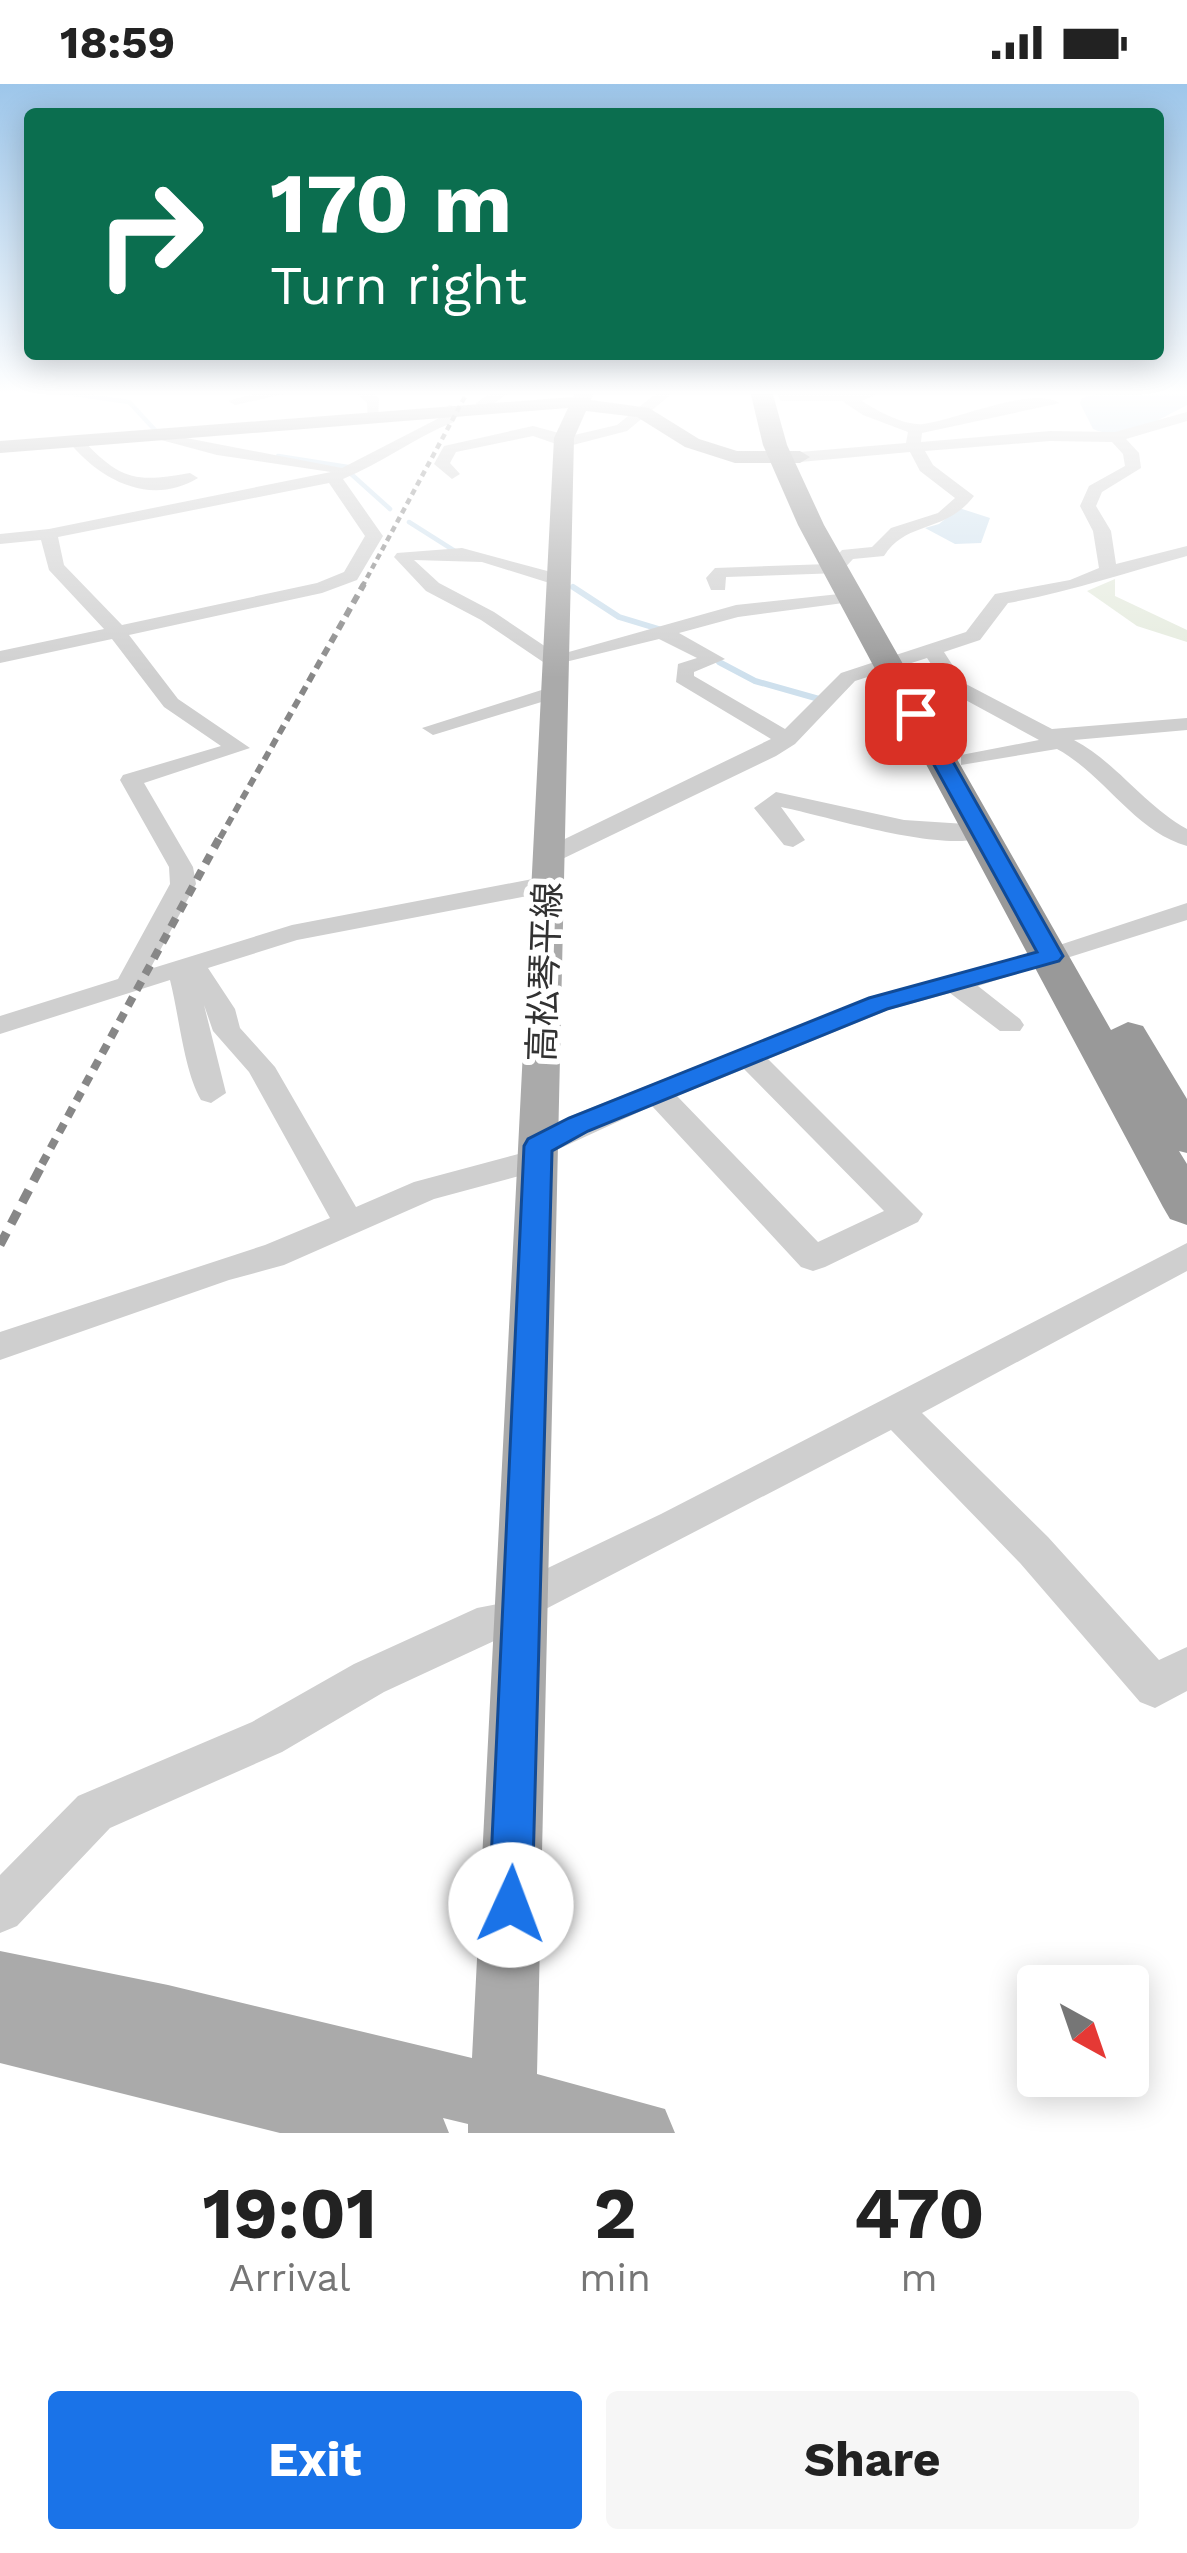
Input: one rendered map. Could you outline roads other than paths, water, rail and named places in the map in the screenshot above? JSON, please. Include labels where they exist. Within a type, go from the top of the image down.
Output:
[{"type":"highway","points":[[805,487],[845,573],[909,656],[969,760],[1187,1207]]},
{"type":"highway","points":[[909,656],[982,832],[1187,1137]]},
{"type":"main road","name":"高松琴平線","points":[[503,2116],[565,487]]},
{"type":"main road","points":[[0,1983],[168,2017],[503,2116],[641,2133]]},
{"type":"main road","points":[[0,2030],[415,2133]]},
{"type":"street","points":[[1,537],[49,534],[269,487]]},
{"type":"street","points":[[0,657],[239,606],[351,576],[374,536],[347,487]]},
{"type":"street","points":[[433,728],[664,634],[845,573],[878,552],[881,540],[896,530],[942,518],[967,496],[953,487]]},
{"type":"street","points":[[1100,487],[1088,506],[1102,531],[1108,571]]},
{"type":"street","points":[[49,534],[56,566],[115,629],[171,703],[239,748],[131,779],[182,867],[184,884],[128,983]]},
{"type":"street","points":[[555,677],[497,621],[434,586],[407,566],[403,557],[442,550],[559,580]]},
{"type":"street","points":[[0,1025],[292,933],[549,870],[787,739],[848,677],[973,636],[1002,598],[1075,585],[1108,571],[1187,551]]},
{"type":"street","points":[[718,586],[715,578],[721,572],[845,573]]},
{"type":"street","points":[[664,634],[715,659],[685,668],[683,678],[787,739]]},
{"type":"street","points":[[909,656],[956,687],[1055,739],[1137,801],[1148,817],[1183,834]]},
{"type":"street","points":[[969,760],[1055,739],[1187,724]]},
{"type":"street","points":[[793,840],[766,808],[776,800],[898,826],[982,832]]},
{"type":"street","points":[[0,1346],[224,1268],[247,1265],[424,1190],[538,1153],[658,1094],[878,1004],[955,985],[1187,911]]},
{"type":"street","points":[[187,968],[204,1078],[211,1093]]},
{"type":"street","points":[[187,968],[221,1010],[227,1031],[260,1067],[282,1114],[349,1222]]},
{"type":"street","points":[[955,985],[981,999],[1010,1025]]},
{"type":"street","points":[[658,1094],[813,1258],[907,1214],[750,1058]]},
{"type":"street","points":[[0,1910],[94,1812],[267,1737],[370,1678],[521,1611],[893,1408],[1187,1256]]},
{"type":"street","points":[[893,1408],[1034,1550],[1156,1687],[1187,1667]]},
{"type":"water","points":[[959,508],[990,518],[981,543],[955,544],[925,528],[939,524]]},
{"type":"waterway","points":[[365,487],[390,509]]},
{"type":"waterway","points":[[409,522],[458,553]]},
{"type":"waterway","points":[[573,587],[619,617],[662,630]]},
{"type":"waterway","points":[[719,662],[755,681],[819,699]]},
{"type":"railway","points":[[362,587],[416,487]]},
{"type":"railway","points":[[220,838],[364,584]]},
{"type":"railway","points":[[42,1164],[221,835]]},
{"type":"railway","points":[[0,1245],[44,1161]]}]
